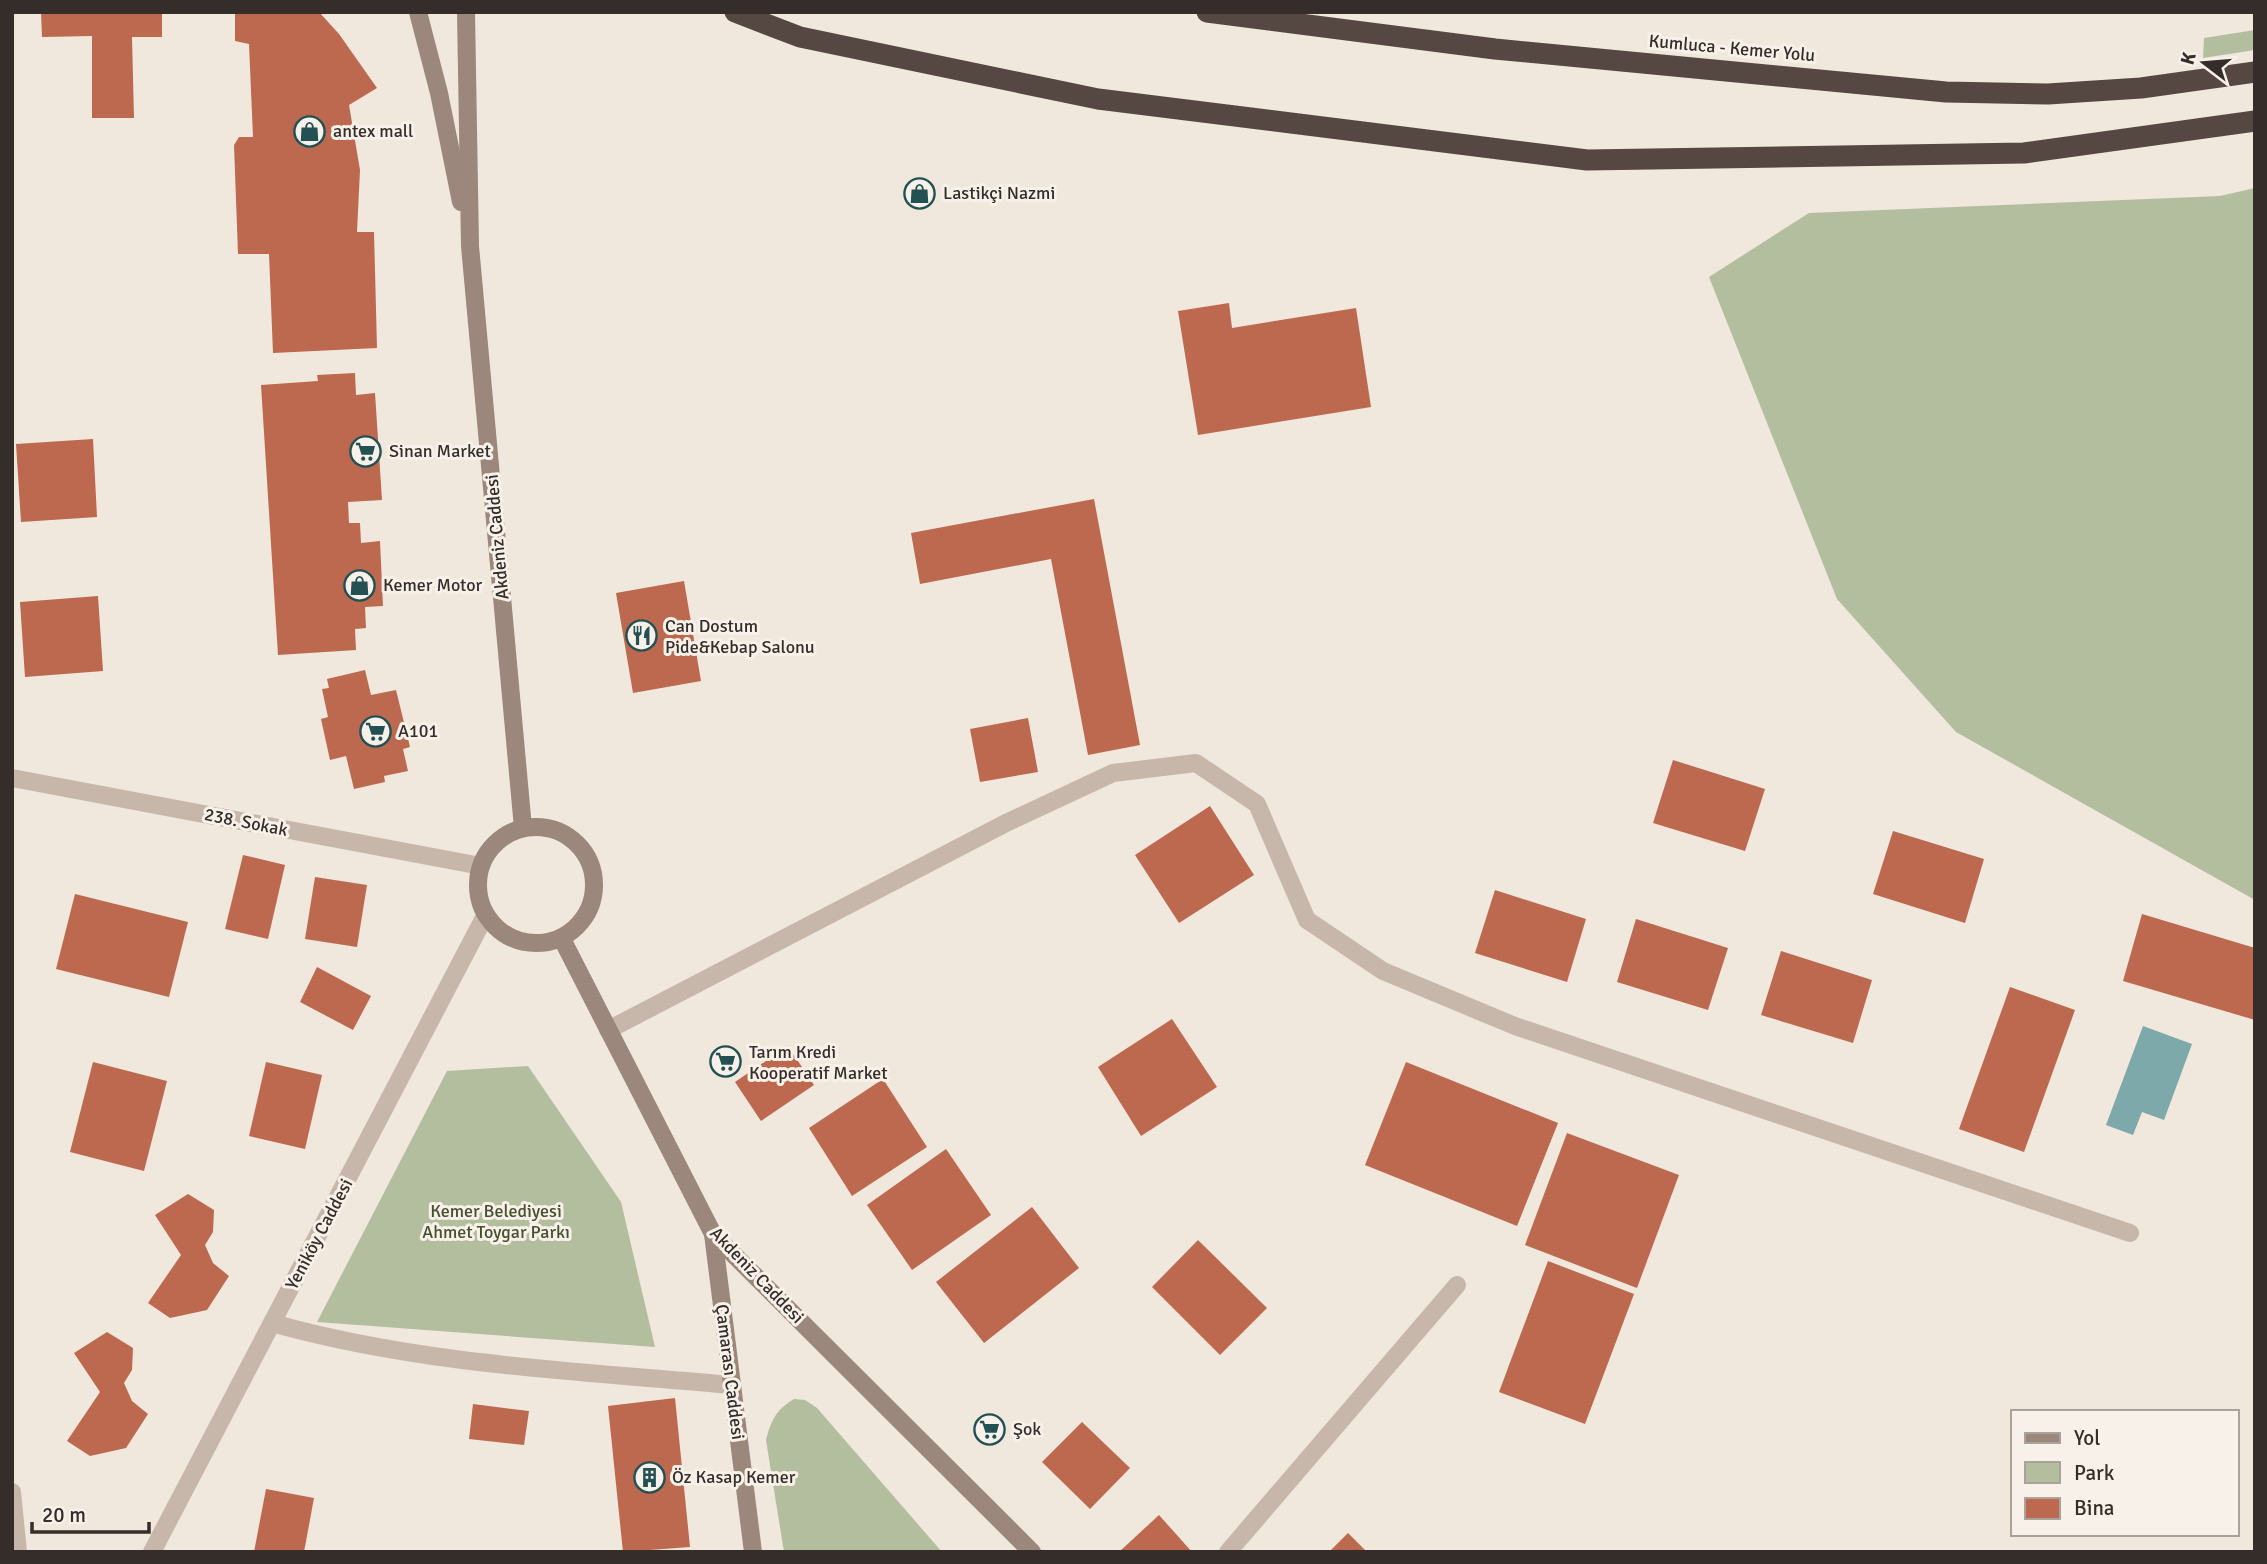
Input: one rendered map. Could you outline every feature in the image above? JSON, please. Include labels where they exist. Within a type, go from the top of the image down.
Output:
[{"type":"highway","points":[[735,12],[800,37],[1098,99],[1587,160],[2024,153],[2255,121]]},
{"type":"highway","name":"Kumluca - Kemer Yolu","points":[[1207,12],[1495,49],[1946,92],[2048,94],[2128,89],[2255,72]]},
{"type":"street","name":"Akdeniz Caddesi","points":[[418,12],[439,93],[470,246]]},
{"type":"street","name":"Akdeniz Caddesi","points":[[466,12],[470,246],[523,828]]},
{"type":"street","points":[[608,1030],[1006,823],[1113,774],[1196,763],[1257,804],[1307,920],[1383,971],[1515,1026],[2130,1233]]},
{"type":"street","name":"238. Sokak","points":[[12,778],[481,866]]},
{"type":"street","points":[[523,828],[551,828],[577,842],[593,866],[595,895],[584,921],[562,939],[534,945],[506,936],[485,916],[478,891],[481,866],[490,849],[505,835],[523,828]]},
{"type":"street","name":"Yeniköy Caddesi","points":[[152,1552],[485,916]]},
{"type":"street","name":"Akdeniz Caddesi","points":[[562,939],[713,1234],[1032,1552]]},
{"type":"street","name":"Çamarası Caddesi","points":[[713,1234],[754,1552]]},
{"type":"street","points":[[1228,1552],[1457,1285]]},
{"type":"street","points":[[272,1323],[330,1339],[441,1359],[732,1385]]},
{"type":"street","points":[[12,1492],[18,1552]]},
{"type":"green space","points":[[2255,30],[2255,50],[2203,58],[2204,38]]},
{"type":"green space","points":[[2255,188],[2255,900],[1956,732],[1837,599],[1709,277],[1809,213],[2220,196]]},
{"type":"green space","name":"Kemer Belediyesi Ahmet Toygar Parkı","points":[[528,1066],[621,1202],[655,1347],[317,1322],[447,1071]]},
{"type":"green space","points":[[794,1399],[805,1400],[817,1408],[942,1552],[784,1552],[766,1440],[775,1416]]},
{"type":"water","points":[[2143,1026],[2192,1044],[2164,1120],[2142,1112],[2133,1135],[2106,1125]]},
{"type":"building","points":[[41,12],[162,12],[162,37],[132,37],[134,118],[92,118],[92,36],[42,37]]},
{"type":"building","points":[[235,12],[319,12],[339,34],[377,88],[349,105],[360,170],[357,232],[374,232],[377,348],[273,353],[269,254],[238,254],[234,145],[239,137],[253,137],[249,44],[235,41]]},
{"type":"building","points":[[1229,303],[1232,328],[1356,308],[1371,407],[1198,435],[1178,311]]},
{"type":"building","points":[[355,373],[356,395],[375,393],[382,500],[348,502],[349,523],[360,523],[361,543],[380,541],[383,606],[365,607],[366,628],[355,629],[356,650],[278,655],[261,385],[318,381],[317,375]]},
{"type":"building","points":[[93,439],[97,517],[21,522],[16,444]]},
{"type":"building","points":[[1094,499],[1140,745],[1088,755],[1051,559],[920,584],[911,533]]},
{"type":"building","points":[[684,581],[701,681],[633,693],[616,593]]},
{"type":"building","points":[[98,596],[103,671],[25,677],[20,602]]},
{"type":"building","points":[[365,670],[371,695],[396,690],[410,747],[403,749],[408,771],[384,776],[385,782],[354,789],[346,756],[330,760],[321,719],[328,717],[322,689],[329,688],[327,679]]},
{"type":"building","points":[[1028,718],[1038,772],[980,782],[970,729]]},
{"type":"building","points":[[1673,760],[1765,789],[1745,851],[1653,823]]},
{"type":"building","points":[[1210,806],[1254,875],[1179,923],[1135,855]]},
{"type":"building","points":[[1893,831],[1984,859],[1965,923],[1873,894]]},
{"type":"building","points":[[243,855],[285,865],[268,939],[225,929]]},
{"type":"building","points":[[315,877],[367,885],[357,947],[305,939]]},
{"type":"building","points":[[1495,890],[1586,919],[1567,982],[1475,953]]},
{"type":"building","points":[[75,894],[188,922],[169,997],[56,969]]},
{"type":"building","points":[[2142,914],[2255,948],[2255,1020],[2123,981]]},
{"type":"building","points":[[1636,919],[1728,948],[1708,1010],[1617,982]]},
{"type":"building","points":[[1781,951],[1872,980],[1853,1043],[1761,1015]]},
{"type":"building","points":[[317,967],[371,996],[353,1030],[300,1002]]},
{"type":"building","points":[[2010,987],[2075,1010],[2024,1152],[1959,1129]]},
{"type":"building","points":[[1172,1019],[1217,1087],[1141,1136],[1098,1067]]},
{"type":"building","points":[[788,1046],[814,1085],[761,1121],[735,1082]]},
{"type":"building","points":[[93,1062],[167,1081],[144,1171],[70,1152]]},
{"type":"building","points":[[266,1062],[322,1075],[305,1149],[249,1136]]},
{"type":"building","points":[[1406,1062],[1558,1123],[1517,1226],[1365,1165]]},
{"type":"building","points":[[883,1079],[927,1147],[852,1196],[809,1128]]},
{"type":"building","points":[[1567,1133],[1679,1175],[1637,1288],[1525,1245]]},
{"type":"building","points":[[946,1149],[991,1215],[912,1270],[867,1205]]},
{"type":"building","points":[[188,1194],[214,1210],[213,1232],[205,1245],[213,1263],[229,1276],[207,1310],[170,1318],[148,1303],[181,1255],[155,1215]]},
{"type":"building","points":[[1032,1207],[1079,1268],[984,1343],[936,1282]]},
{"type":"building","points":[[1198,1240],[1267,1308],[1220,1355],[1152,1287]]},
{"type":"building","points":[[1548,1261],[1634,1294],[1585,1424],[1499,1392]]},
{"type":"building","points":[[107,1332],[133,1348],[132,1370],[124,1383],[132,1401],[148,1414],[126,1448],[90,1456],[67,1441],[100,1392],[74,1353]]},
{"type":"building","name":"Öz Kasap Kemer","points":[[675,1398],[690,1547],[623,1552],[608,1406]]},
{"type":"building","points":[[473,1404],[529,1411],[524,1445],[469,1439]]},
{"type":"building","points":[[1082,1422],[1130,1468],[1090,1509],[1042,1462]]},
{"type":"building","points":[[266,1489],[314,1498],[304,1552],[254,1552]]},
{"type":"building","points":[[1159,1515],[1192,1552],[1119,1552]]},
{"type":"building","points":[[1348,1533],[1367,1552],[1329,1552]]},
{"type":"place","name":"antex mall","points":[[310,131]]},
{"type":"place","name":"Lastikçi Nazmi","points":[[920,193]]},
{"type":"place","name":"Sinan Market","points":[[366,451]]},
{"type":"place","name":"Kemer Motor","points":[[360,585]]},
{"type":"place","name":"Can Dostum Pide&Kebap Salonu","points":[[642,636]]},
{"type":"place","name":"A101","points":[[375,731]]},
{"type":"place","name":"Tarım Kredi Kooperatif Market","points":[[726,1062]]},
{"type":"place","name":"Şok","points":[[990,1429]]},
{"type":"place","name":"Öz Kasap Kemer","points":[[649,1477]]}]
